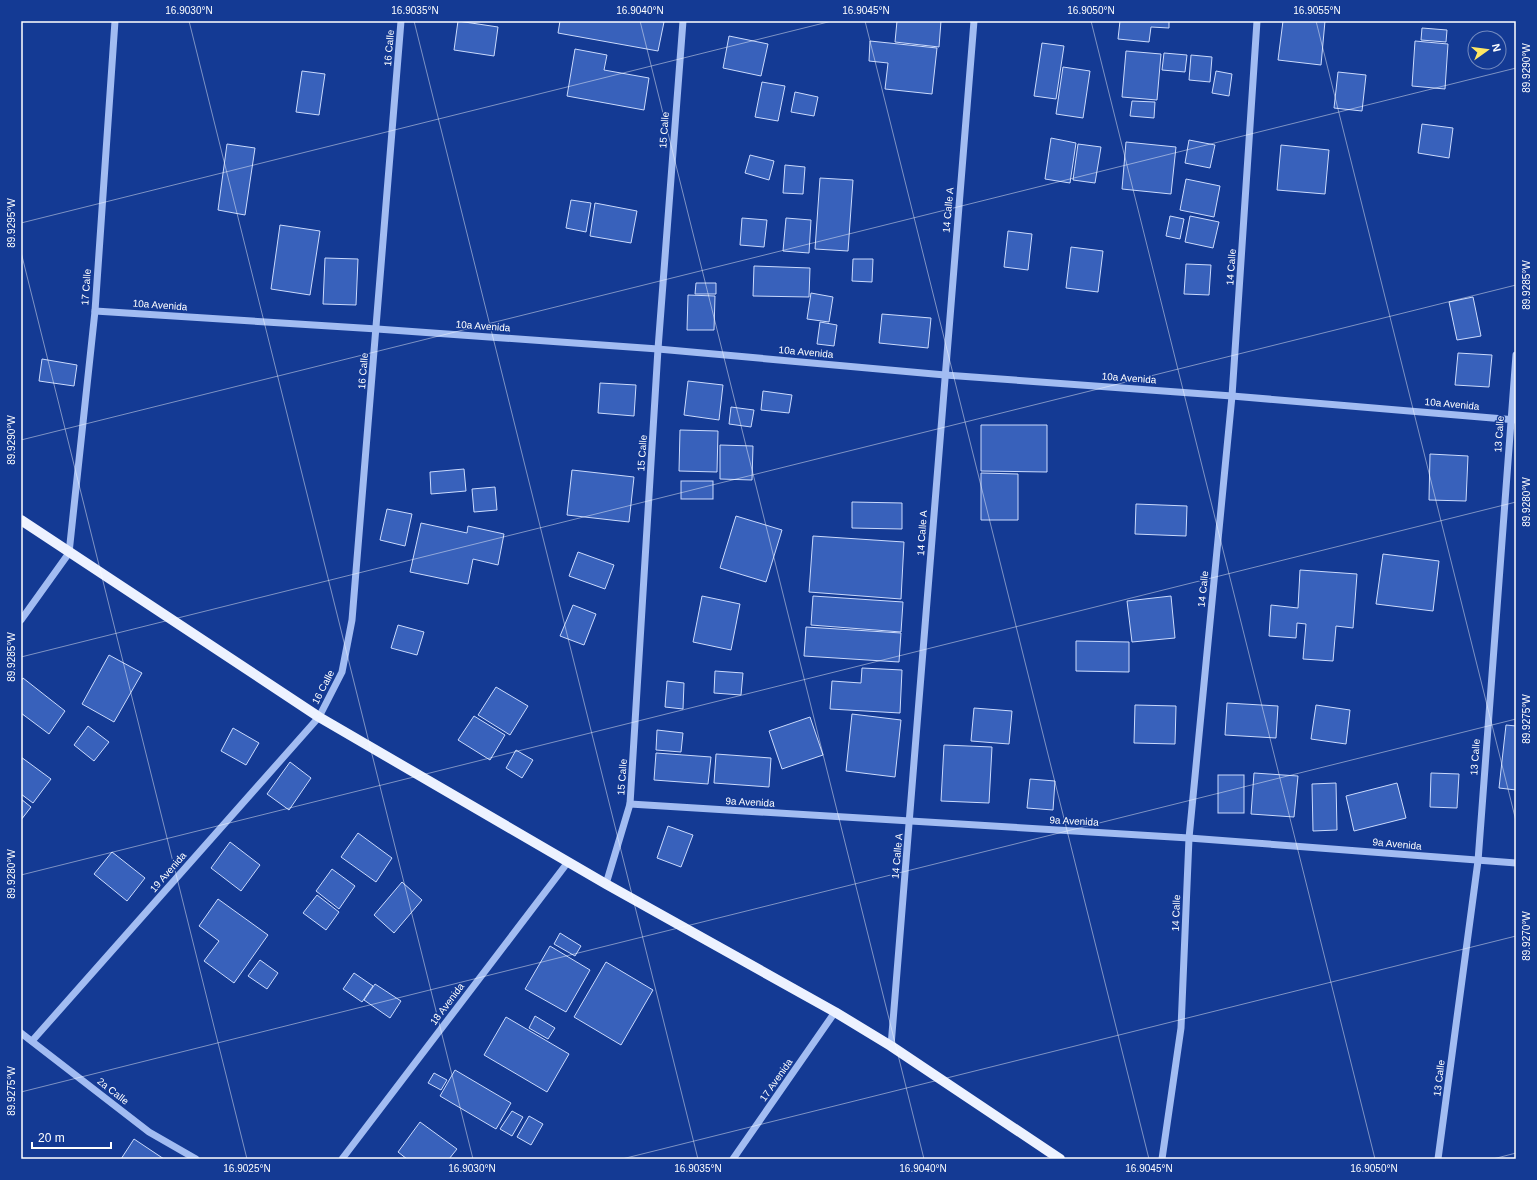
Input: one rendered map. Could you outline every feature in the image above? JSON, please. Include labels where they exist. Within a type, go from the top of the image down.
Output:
[{"type":"main road","points":[[21,520],[319,717],[606,884],[835,1012],[891,1046],[1060,1159]]},
{"type":"street","name":"17 Calle","points":[[69,553],[95,311],[115,21]]},
{"type":"street","name":"16 Calle","points":[[319,717],[342,672],[352,620],[401,21]]},
{"type":"street","name":"15 Calle","points":[[606,884],[630,804],[658,349],[682,21]]},
{"type":"street","name":"14 Calle A","points":[[891,1046],[974,21]]},
{"type":"street","name":"14 Calle","points":[[1162,1159],[1181,1028],[1189,838],[1232,396],[1257,21]]},
{"type":"street","name":"10a Avenida","points":[[95,311],[658,349],[945,375],[1232,396],[1513,420]]},
{"type":"street","name":"13 Calle","points":[[1438,1159],[1478,860],[1513,420],[1516,355]]},
{"type":"street","points":[[21,620],[69,553]]},
{"type":"street","name":"19 Avenida","points":[[32,1041],[319,717]]},
{"type":"street","name":"9a Avenida","points":[[630,804],[1189,838],[1516,863]]},
{"type":"street","name":"18 Avenida","points":[[342,1159],[568,862]]},
{"type":"street","name":"17 Avenida","points":[[733,1159],[835,1012]]},
{"type":"street","name":"2a Calle","points":[[21,1033],[149,1132],[196,1159]]},
{"type":"building","points":[[458,21],[498,27],[494,56],[454,50]]},
{"type":"building","points":[[560,21],[664,22],[658,51],[558,33]]},
{"type":"building","points":[[897,21],[941,21],[939,47],[895,42]]},
{"type":"building","points":[[1120,21],[1169,21],[1169,28],[1151,27],[1149,42],[1118,39]]},
{"type":"building","points":[[1283,21],[1325,21],[1321,65],[1278,60]]},
{"type":"building","points":[[1422,28],[1447,30],[1446,42],[1421,40]]},
{"type":"building","points":[[729,36],[768,44],[761,76],[723,68]]},
{"type":"building","points":[[870,41],[937,48],[932,94],[885,89],[888,63],[869,61]]},
{"type":"building","points":[[1415,41],[1448,44],[1445,89],[1412,86]]},
{"type":"building","points":[[1042,43],[1064,46],[1056,99],[1034,96]]},
{"type":"building","points":[[575,49],[607,55],[604,70],[649,78],[644,110],[567,96]]},
{"type":"building","points":[[1126,51],[1161,54],[1157,100],[1122,97]]},
{"type":"building","points":[[1164,53],[1187,55],[1185,72],[1162,70]]},
{"type":"building","points":[[1191,55],[1212,57],[1210,82],[1189,80]]},
{"type":"building","points":[[1063,67],[1090,71],[1083,118],[1056,114]]},
{"type":"building","points":[[302,71],[325,74],[319,115],[296,112]]},
{"type":"building","points":[[1216,71],[1232,74],[1229,96],[1212,93]]},
{"type":"building","points":[[1338,72],[1366,75],[1362,111],[1334,108]]},
{"type":"building","points":[[762,82],[785,86],[778,121],[755,117]]},
{"type":"building","points":[[795,92],[818,97],[814,116],[791,112]]},
{"type":"building","points":[[1132,101],[1155,102],[1154,118],[1130,116]]},
{"type":"building","points":[[1422,124],[1453,128],[1449,158],[1418,153]]},
{"type":"building","points":[[1051,138],[1076,143],[1070,183],[1045,179]]},
{"type":"building","points":[[1189,140],[1215,145],[1210,168],[1185,163]]},
{"type":"building","points":[[1126,142],[1176,147],[1171,194],[1122,189]]},
{"type":"building","points":[[227,144],[255,148],[245,215],[218,210]]},
{"type":"building","points":[[1078,144],[1101,147],[1095,183],[1073,180]]},
{"type":"building","points":[[1281,145],[1329,150],[1325,194],[1277,190]]},
{"type":"building","points":[[750,155],[774,161],[769,180],[745,173]]},
{"type":"building","points":[[785,165],[805,167],[803,194],[783,193]]},
{"type":"building","points":[[820,178],[853,180],[848,251],[815,249]]},
{"type":"building","points":[[1186,179],[1220,186],[1214,217],[1180,210]]},
{"type":"building","points":[[571,200],[591,203],[586,232],[566,228]]},
{"type":"building","points":[[595,203],[637,211],[631,243],[590,236]]},
{"type":"building","points":[[1170,216],[1184,219],[1180,239],[1166,236]]},
{"type":"building","points":[[1190,216],[1219,222],[1213,248],[1185,242]]},
{"type":"building","points":[[742,218],[767,220],[764,247],[740,245]]},
{"type":"building","points":[[786,218],[811,220],[809,253],[783,251]]},
{"type":"building","points":[[280,225],[320,231],[310,295],[271,289]]},
{"type":"building","points":[[1008,231],[1032,234],[1028,270],[1004,267]]},
{"type":"building","points":[[1071,247],[1103,251],[1098,292],[1066,288]]},
{"type":"building","points":[[325,258],[358,259],[356,305],[323,304]]},
{"type":"building","points":[[853,259],[873,259],[872,282],[852,281]]},
{"type":"building","points":[[1186,264],[1211,265],[1209,295],[1184,294]]},
{"type":"building","points":[[754,266],[810,268],[809,297],[753,296]]},
{"type":"building","points":[[696,283],[716,283],[716,294],[695,294]]},
{"type":"building","points":[[811,293],[833,297],[829,322],[807,319]]},
{"type":"building","points":[[688,295],[715,296],[714,330],[687,330]]},
{"type":"building","points":[[1473,297],[1481,336],[1457,340],[1449,302]]},
{"type":"building","points":[[882,314],[931,318],[928,348],[879,343]]},
{"type":"building","points":[[820,322],[837,325],[834,346],[817,344]]},
{"type":"building","points":[[1458,353],[1492,355],[1489,387],[1455,385]]},
{"type":"building","points":[[42,359],[77,365],[74,386],[39,381]]},
{"type":"building","points":[[688,381],[723,385],[719,420],[684,415]]},
{"type":"building","points":[[600,383],[636,385],[634,416],[598,413]]},
{"type":"building","points":[[763,391],[792,395],[789,413],[761,410]]},
{"type":"building","points":[[731,407],[754,410],[751,427],[729,424]]},
{"type":"building","points":[[981,425],[1047,425],[1047,472],[981,471]]},
{"type":"building","points":[[680,430],[718,431],[717,472],[679,471]]},
{"type":"building","points":[[720,445],[753,446],[752,480],[720,479]]},
{"type":"building","points":[[1430,454],[1468,456],[1466,501],[1429,500]]},
{"type":"building","points":[[464,469],[466,491],[431,494],[430,472]]},
{"type":"building","points":[[572,470],[634,477],[629,522],[567,515]]},
{"type":"building","points":[[981,473],[1018,474],[1018,520],[981,520]]},
{"type":"building","points":[[681,481],[713,481],[713,499],[681,499]]},
{"type":"building","points":[[495,487],[497,510],[474,512],[472,489]]},
{"type":"building","points":[[852,502],[902,503],[902,529],[852,528]]},
{"type":"building","points":[[1136,504],[1187,506],[1186,536],[1135,534]]},
{"type":"building","points":[[387,509],[412,514],[405,546],[380,540]]},
{"type":"building","points":[[736,516],[782,530],[766,582],[720,568]]},
{"type":"building","points":[[421,523],[467,533],[468,526],[504,534],[498,565],[473,559],[468,584],[410,572]]},
{"type":"building","points":[[813,536],[904,542],[901,599],[809,592]]},
{"type":"building","points":[[578,552],[614,565],[605,589],[569,576]]},
{"type":"building","points":[[1383,554],[1439,561],[1433,611],[1376,604]]},
{"type":"building","points":[[1300,570],[1357,574],[1353,628],[1336,626],[1333,661],[1303,659],[1306,624],[1297,623],[1296,638],[1269,636],[1271,605],[1298,608]]},
{"type":"building","points":[[702,596],[740,604],[731,650],[693,642]]},
{"type":"building","points":[[813,596],[903,602],[901,632],[811,625]]},
{"type":"building","points":[[1171,596],[1175,638],[1132,642],[1127,601]]},
{"type":"building","points":[[573,605],[596,614],[584,645],[560,636]]},
{"type":"building","points":[[398,625],[424,632],[417,655],[391,648]]},
{"type":"building","points":[[806,627],[901,633],[899,662],[804,656]]},
{"type":"building","points":[[1076,641],[1129,642],[1129,672],[1076,671]]},
{"type":"building","points":[[109,655],[142,673],[114,722],[82,704]]},
{"type":"building","points":[[862,668],[902,670],[900,713],[830,709],[832,681],[861,683]]},
{"type":"building","points":[[715,671],[743,673],[741,695],[714,693]]},
{"type":"building","points":[[23,678],[65,711],[49,734],[21,713],[21,681]]},
{"type":"building","points":[[667,681],[684,683],[683,709],[665,707]]},
{"type":"building","points":[[496,687],[528,706],[510,735],[478,715]]},
{"type":"building","points":[[1227,703],[1278,706],[1276,738],[1225,735]]},
{"type":"building","points":[[1135,705],[1176,706],[1175,744],[1134,743]]},
{"type":"building","points":[[1316,705],[1350,710],[1346,744],[1311,739]]},
{"type":"building","points":[[974,708],[1012,711],[1009,744],[971,741]]},
{"type":"building","points":[[852,714],[901,720],[895,777],[846,771]]},
{"type":"building","points":[[474,716],[505,735],[490,760],[458,740]]},
{"type":"building","points":[[810,717],[823,755],[782,769],[769,731]]},
{"type":"building","points":[[1506,725],[1516,726],[1516,790],[1499,788]]},
{"type":"building","points":[[88,726],[109,742],[94,761],[74,745]]},
{"type":"building","points":[[233,728],[259,743],[246,765],[221,751]]},
{"type":"building","points":[[657,730],[683,733],[681,752],[656,750]]},
{"type":"building","points":[[944,745],[992,747],[989,803],[941,801]]},
{"type":"building","points":[[516,750],[533,760],[522,778],[506,768]]},
{"type":"building","points":[[656,753],[711,757],[708,784],[654,780]]},
{"type":"building","points":[[716,754],[771,758],[769,787],[714,783]]},
{"type":"building","points":[[21,757],[51,779],[33,803],[21,794]]},
{"type":"building","points":[[290,762],[311,778],[289,810],[267,794]]},
{"type":"building","points":[[1254,773],[1298,776],[1294,817],[1251,814]]},
{"type":"building","points":[[1431,773],[1459,774],[1457,808],[1430,807]]},
{"type":"building","points":[[1218,775],[1244,775],[1244,813],[1218,813]]},
{"type":"building","points":[[1030,779],[1055,781],[1053,810],[1027,808]]},
{"type":"building","points":[[1336,783],[1337,830],[1313,831],[1312,784]]},
{"type":"building","points":[[1397,783],[1406,818],[1354,831],[1346,796]]},
{"type":"building","points":[[21,799],[31,807],[21,820]]},
{"type":"building","points":[[668,826],[693,835],[681,867],[657,858]]},
{"type":"building","points":[[358,833],[392,858],[376,882],[341,857]]},
{"type":"building","points":[[230,842],[260,865],[241,891],[211,868]]},
{"type":"building","points":[[112,852],[145,878],[127,901],[94,874]]},
{"type":"building","points":[[332,869],[355,886],[339,909],[316,891]]},
{"type":"building","points":[[402,882],[422,900],[394,933],[374,915]]},
{"type":"building","points":[[317,895],[339,912],[326,930],[303,913]]},
{"type":"building","points":[[218,899],[268,935],[234,983],[204,961],[219,941],[199,926]]},
{"type":"building","points":[[560,933],[581,946],[575,956],[554,944]]},
{"type":"building","points":[[550,946],[590,970],[566,1012],[525,989]]},
{"type":"building","points":[[260,960],[278,973],[267,989],[248,976]]},
{"type":"building","points":[[606,962],[653,990],[621,1045],[574,1017]]},
{"type":"building","points":[[354,973],[373,986],[362,1002],[343,989]]},
{"type":"building","points":[[375,984],[401,1001],[390,1018],[364,1000]]},
{"type":"building","points":[[535,1016],[555,1028],[548,1039],[529,1028]]},
{"type":"building","points":[[506,1017],[569,1054],[547,1092],[484,1055]]},
{"type":"building","points":[[455,1070],[511,1103],[496,1129],[440,1096]]},
{"type":"building","points":[[434,1073],[447,1080],[441,1090],[428,1083]]},
{"type":"building","points":[[512,1111],[523,1117],[512,1136],[500,1129]]},
{"type":"building","points":[[529,1116],[543,1124],[531,1145],[517,1137]]},
{"type":"building","points":[[420,1122],[457,1149],[449,1159],[407,1159],[398,1152]]},
{"type":"building","points":[[134,1139],[164,1159],[121,1159]]}]
